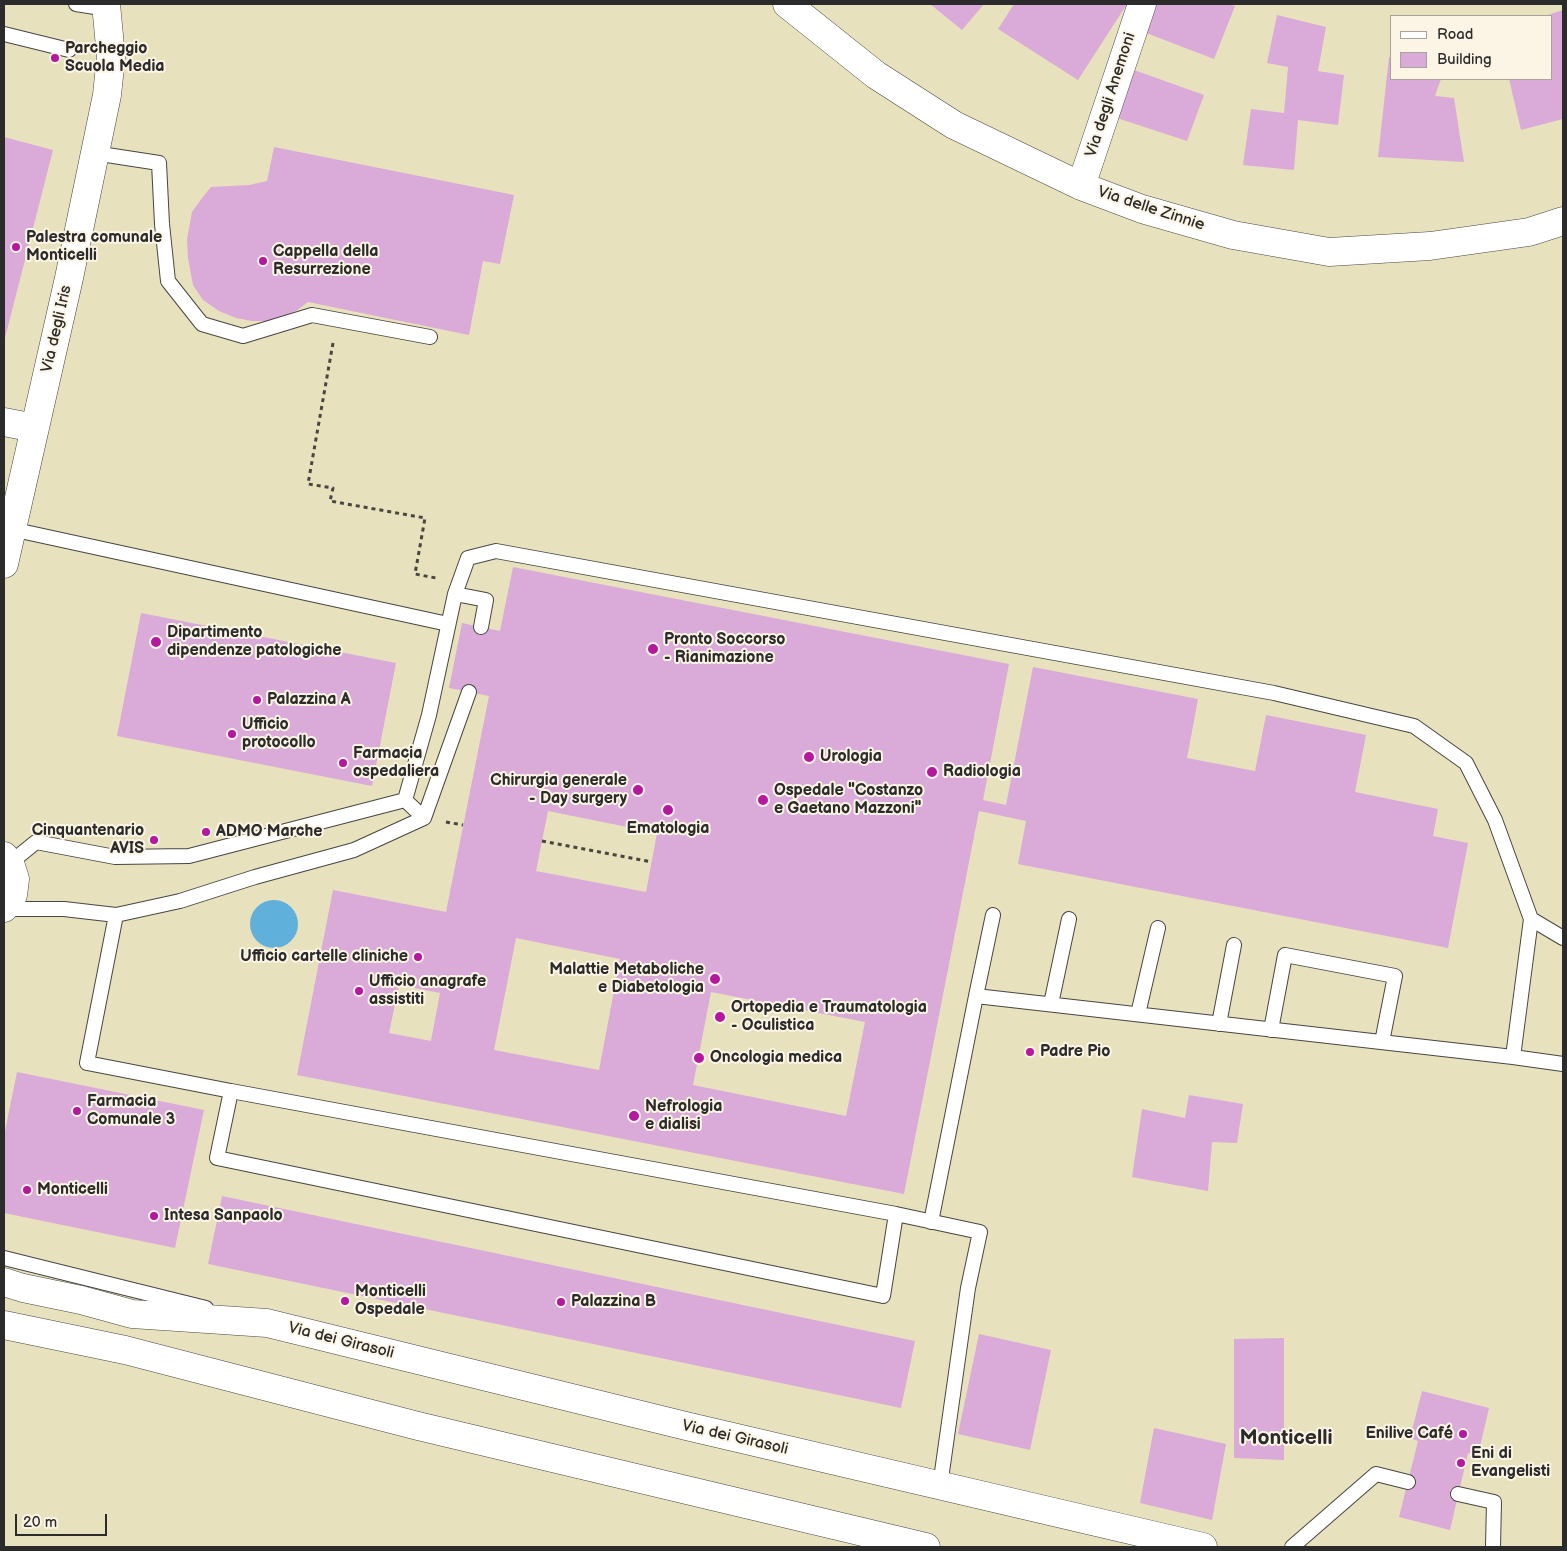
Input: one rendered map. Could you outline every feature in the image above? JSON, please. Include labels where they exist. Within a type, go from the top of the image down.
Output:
[{"type":"main road","name":"Via delle Zinnie","points":[[787,4],[876,76],[946,120],[1081,186],[1142,208],[1233,235],[1329,252],[1430,246],[1529,232],[1563,221]]},
{"type":"main road","name":"Via degli Anemoni","points":[[1081,186],[1142,4]]},
{"type":"main road","name":"Via degli Iris","points":[[4,564],[69,278],[107,95],[111,57],[101,7]]},
{"type":"main road","points":[[4,422],[35,428]]},
{"type":"main road","points":[[4,908],[13,895],[15,887],[13,870],[7,859]]},
{"type":"main road","name":"Via dei Girasoli","points":[[4,1282],[132,1314],[267,1324],[686,1426],[1203,1547]]},
{"type":"main road","points":[[4,1324],[125,1350],[428,1428],[926,1547]]},
{"type":"lane","points":[[76,4],[101,7]]},
{"type":"lane","points":[[4,34],[69,50]]},
{"type":"lane","points":[[94,153],[160,163],[162,224],[168,281],[202,324],[243,336],[312,315],[430,337]]},
{"type":"lane","points":[[12,529],[448,624]]},
{"type":"lane","points":[[405,800],[429,715],[457,588],[468,558],[496,551],[1274,693],[1414,726],[1466,763],[1495,820],[1531,919],[1513,1057]]},
{"type":"lane","points":[[457,588],[486,600],[482,627]]},
{"type":"lane","points":[[4,908],[64,908],[116,915],[180,901],[255,877],[354,850],[424,818],[469,692]]},
{"type":"lane","points":[[405,800],[424,818]]},
{"type":"lane","points":[[7,859],[36,842],[115,856],[189,856],[405,800]]},
{"type":"lane","points":[[116,915],[87,1063],[896,1214],[980,1232],[968,1288],[940,1486]]},
{"type":"lane","points":[[931,1222],[993,915]]},
{"type":"lane","points":[[1051,1004],[1069,919]]},
{"type":"lane","points":[[1531,919],[1563,938]]},
{"type":"lane","points":[[1138,1014],[1158,928]]},
{"type":"lane","points":[[1219,1024],[1234,945]]},
{"type":"lane","points":[[1271,1030],[1285,955],[1395,976],[1382,1042]]},
{"type":"lane","points":[[976,996],[1563,1064]]},
{"type":"lane","points":[[231,1091],[217,1158],[883,1296],[896,1214]]},
{"type":"lane","name":"Via dei Girasoli","points":[[4,1258],[267,1324]]},
{"type":"lane","points":[[1292,1547],[1376,1474],[1408,1482]]},
{"type":"lane","points":[[1458,1494],[1494,1502],[1493,1547]]},
{"type":"path","points":[[337,320],[308,484],[333,488],[330,501],[425,518],[415,574],[457,588]]},
{"type":"path","points":[[542,841],[652,862]]},
{"type":"water","points":[[274,900],[283,902],[291,907],[296,915],[298,924],[296,933],[291,941],[283,946],[274,948],[265,946],[257,941],[252,933],[250,924],[252,915],[257,907],[265,902]]},
{"type":"building","points":[[930,4],[984,4],[962,30]]},
{"type":"building","points":[[1014,4],[1127,4],[1078,80],[998,29]]},
{"type":"building","points":[[1151,4],[1228,4],[1235,6],[1214,59],[1141,31]]},
{"type":"building","points":[[1563,10],[1563,119],[1521,130],[1509,80],[1552,80],[1552,15],[1548,15]]},
{"type":"building","points":[[1277,15],[1326,27],[1318,71],[1344,75],[1338,125],[1298,120],[1294,170],[1243,165],[1251,109],[1284,113],[1288,67],[1267,63]]},
{"type":"building","points":[[1390,57],[1390,80],[1441,80],[1435,96],[1454,98],[1464,162],[1378,157]]},
{"type":"building","points":[[1134,70],[1204,95],[1187,141],[1114,117]]},
{"type":"building","name":"Palestra comunale Monticelli","points":[[4,137],[53,150],[4,342]]},
{"type":"building","points":[[274,147],[514,195],[500,264],[483,261],[469,335],[308,302],[296,311],[272,321],[252,321],[236,318],[219,311],[203,300],[193,285],[188,258],[187,239],[192,212],[211,187],[249,185],[267,181]]},
{"type":"building","points":[[513,567],[1009,664],[983,800],[1006,805],[1033,667],[1198,699],[1187,758],[1255,771],[1266,715],[1366,735],[1355,792],[1438,809],[1433,836],[1468,843],[1448,948],[1018,864],[1026,821],[979,811],[904,1194],[297,1075],[333,890],[446,912],[489,696],[449,688],[462,623],[500,631]],"holes":[[[548,811],[657,833],[646,892],[536,871]],[[516,938],[620,959],[599,1070],[494,1050]],[[399,985],[440,993],[431,1041],[389,1033]],[[711,992],[865,1022],[846,1116],[693,1085]]]},
{"type":"building","name":"Palazzina A","points":[[141,613],[396,663],[372,786],[117,736]]},
{"type":"building","points":[[17,1072],[204,1110],[175,1248],[4,1213],[4,1136]]},
{"type":"building","points":[[1189,1095],[1243,1104],[1237,1143],[1212,1142],[1208,1191],[1132,1177],[1142,1109],[1185,1118]]},
{"type":"building","name":"Palazzina B","points":[[222,1196],[915,1341],[901,1408],[208,1264]]},
{"type":"building","points":[[979,1334],[1051,1350],[1030,1450],[958,1434]]},
{"type":"building","points":[[1284,1338],[1284,1460],[1234,1458],[1234,1339]]},
{"type":"building","points":[[1422,1391],[1489,1408],[1478,1455],[1468,1453],[1450,1530],[1399,1517],[1418,1441],[1410,1438]]},
{"type":"building","points":[[1154,1428],[1226,1444],[1212,1520],[1140,1503]]},
{"type":"place","name":"Parcheggio Scuola Media","points":[[55,58]]},
{"type":"place","name":"Palestra comunale Monticelli","points":[[16,247]]},
{"type":"place","name":"Cappella della Resurrezione","points":[[263,261]]},
{"type":"place","name":"Dipartimento dipendenze patologiche","points":[[156,642]]},
{"type":"place","name":"Pronto Soccorso - Rianimazione","points":[[653,649]]},
{"type":"place","name":"Palazzina A","points":[[257,700]]},
{"type":"place","name":"Ufficio protocollo","points":[[232,734]]},
{"type":"place","name":"Urologia","points":[[809,757]]},
{"type":"place","name":"Farmacia ospedaliera","points":[[343,763]]},
{"type":"place","name":"Radiologia","points":[[932,772]]},
{"type":"place","name":"Chirurgia generale - Day surgery","points":[[638,790]]},
{"type":"place","name":"Ospedale \"Costanzo e Gaetano Mazzoni\"","points":[[763,800]]},
{"type":"place","name":"Ematologia","points":[[668,810]]},
{"type":"place","name":"ADMO Marche","points":[[206,832]]},
{"type":"place","name":"Cinquantenario AVIS","points":[[154,840]]},
{"type":"place","name":"Ufficio cartelle cliniche","points":[[418,957]]},
{"type":"place","name":"Malattie Metaboliche e Diabetologia","points":[[715,979]]},
{"type":"place","name":"Ufficio anagrafe assistiti","points":[[359,991]]},
{"type":"place","name":"Ortopedia e Traumatologia - Oculistica","points":[[720,1017]]},
{"type":"place","name":"Padre Pio","points":[[1030,1052]]},
{"type":"place","name":"Oncologia medica","points":[[699,1058]]},
{"type":"place","name":"Farmacia Comunale 3","points":[[77,1111]]},
{"type":"place","name":"Nefrologia e dialisi","points":[[634,1116]]},
{"type":"place","name":"Monticelli","points":[[27,1190]]},
{"type":"place","name":"Intesa Sanpaolo","points":[[154,1216]]},
{"type":"place","name":"Monticelli Ospedale","points":[[345,1301]]},
{"type":"place","name":"Palazzina B","points":[[561,1302]]},
{"type":"place","name":"Enilive Café","points":[[1463,1434]]},
{"type":"place","name":"Eni di Evangelisti","points":[[1461,1463]]},
{"type":"district","name":"Monticelli","points":[[1286,1439]]}]
